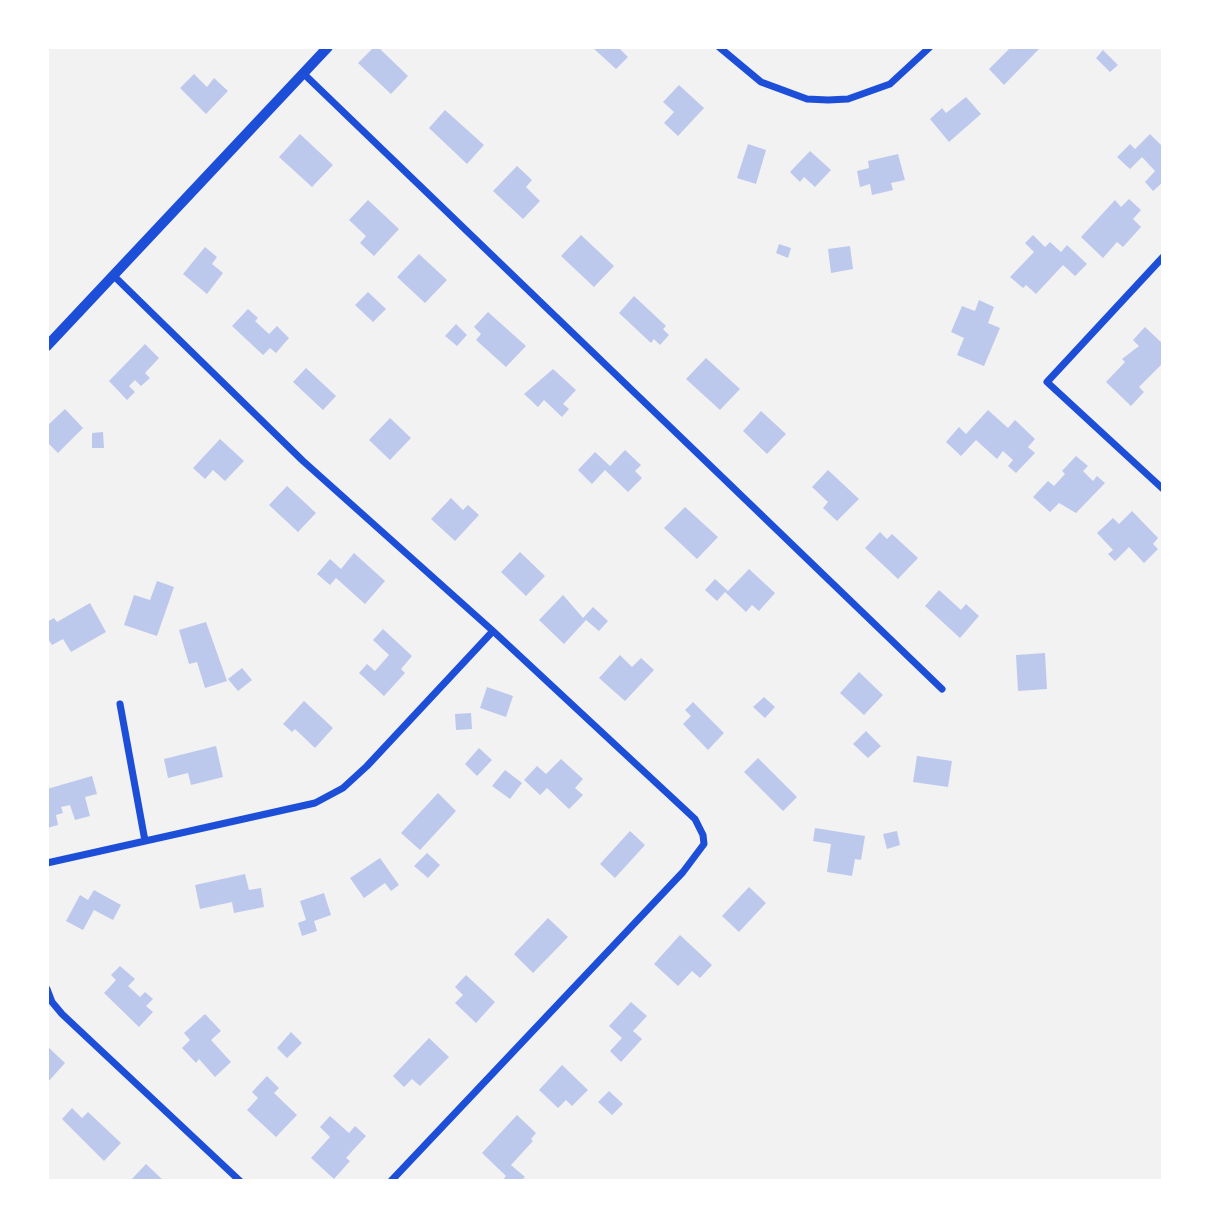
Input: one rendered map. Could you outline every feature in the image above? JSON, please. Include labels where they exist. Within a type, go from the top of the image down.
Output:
[{"type":"street","points":[[47,346],[115,277],[328,47]]},
{"type":"street","points":[[719,47],[761,82],[807,99],[828,100],[848,99],[890,83],[930,47]]},
{"type":"street","points":[[304,75],[942,689]]},
{"type":"street","points":[[1163,257],[1047,382],[1163,489]]},
{"type":"street","points":[[115,277],[303,461],[493,631],[695,819],[703,835],[704,844],[683,872],[391,1181]]},
{"type":"street","points":[[47,863],[315,803],[343,788],[493,631]]},
{"type":"street","points":[[120,704],[145,841]]},
{"type":"street","points":[[47,989],[52,1002],[62,1014],[240,1181]]},
{"type":"building","points":[[374,47],[378,47],[408,76],[391,94],[358,63]]},
{"type":"building","points":[[592,47],[618,47],[628,57],[616,69]]},
{"type":"building","points":[[1011,47],[1039,49],[1004,85],[989,69]]},
{"type":"building","points":[[1103,50],[1118,65],[1110,72],[1096,58]]},
{"type":"building","points":[[194,74],[207,87],[214,78],[228,91],[206,114],[180,88]]},
{"type":"building","points":[[679,85],[704,108],[678,136],[664,123],[674,112],[663,102]]},
{"type":"building","points":[[966,97],[981,114],[949,142],[930,119],[942,108],[946,113]]},
{"type":"building","points":[[445,110],[484,145],[467,164],[429,128]]},
{"type":"building","points":[[300,134],[333,165],[312,187],[279,157]]},
{"type":"building","points":[[1150,134],[1163,147],[1163,182],[1153,191],[1145,182],[1155,171],[1142,157],[1130,169],[1117,157],[1130,144],[1135,149]]},
{"type":"building","points":[[748,144],[766,150],[756,184],[737,178]]},
{"type":"building","points":[[810,151],[831,170],[815,187],[804,177],[800,182],[790,172]]},
{"type":"building","points":[[898,154],[905,180],[891,183],[893,190],[872,195],[870,184],[860,187],[857,171],[869,168],[868,161]]},
{"type":"building","points":[[517,166],[532,180],[526,187],[540,201],[523,219],[493,191]]},
{"type":"building","points":[[1129,199],[1141,210],[1133,219],[1141,227],[1123,247],[1117,242],[1103,258],[1081,237],[1115,200],[1121,207]]},
{"type":"building","points":[[368,200],[399,229],[374,256],[360,243],[366,236],[349,220]]},
{"type":"building","points":[[581,235],[614,266],[594,287],[561,256]]},
{"type":"building","points":[[1033,235],[1045,247],[1050,242],[1061,252],[1067,245],[1087,264],[1075,276],[1063,265],[1036,294],[1026,285],[1023,288],[1010,277],[1034,252],[1025,243]]},
{"type":"building","points":[[779,244],[791,248],[788,258],[776,253]]},
{"type":"building","points":[[850,246],[853,269],[831,273],[828,249]]},
{"type":"building","points":[[205,247],[217,257],[212,264],[223,273],[207,294],[183,274]]},
{"type":"building","points":[[419,254],[447,280],[425,303],[397,277]]},
{"type":"building","points":[[368,292],[386,309],[373,322],[355,305]]},
{"type":"building","points":[[634,296],[666,326],[663,329],[669,335],[660,345],[654,339],[651,343],[619,313]]},
{"type":"building","points":[[979,300],[994,307],[988,323],[1000,328],[984,366],[957,355],[964,338],[951,332],[962,306],[975,311]]},
{"type":"building","points":[[248,309],[258,318],[255,321],[269,334],[277,326],[289,338],[276,353],[270,348],[263,355],[232,326]]},
{"type":"building","points":[[488,312],[526,346],[506,367],[476,340],[481,334],[474,327]]},
{"type":"building","points":[[456,324],[467,335],[457,346],[445,336]]},
{"type":"building","points":[[1145,327],[1163,344],[1163,363],[1139,387],[1144,392],[1131,406],[1106,382],[1125,362],[1122,359],[1139,346],[1133,340]]},
{"type":"building","points":[[145,344],[159,358],[145,373],[150,378],[141,386],[135,380],[129,386],[135,392],[127,400],[109,381]]},
{"type":"building","points":[[706,358],[740,389],[720,410],[686,379]]},
{"type":"building","points":[[306,368],[336,396],[323,410],[293,382]]},
{"type":"building","points":[[553,369],[576,390],[563,404],[569,409],[562,417],[544,400],[538,407],[524,394]]},
{"type":"building","points":[[65,409],[83,428],[58,453],[47,442],[47,426]]},
{"type":"building","points":[[988,410],[1008,428],[1015,420],[1035,439],[1028,447],[1035,453],[1016,473],[1008,466],[1013,460],[1003,451],[997,459],[976,440],[961,456],[946,442],[959,427],[966,434]]},
{"type":"building","points":[[761,411],[786,434],[767,454],[743,431]]},
{"type":"building","points":[[390,418],[411,438],[390,460],[369,440]]},
{"type":"building","points":[[103,432],[104,448],[92,448],[92,433]]},
{"type":"building","points":[[220,439],[244,461],[225,481],[213,470],[205,479],[193,468]]},
{"type":"building","points":[[625,450],[641,465],[635,471],[642,478],[628,492],[605,470],[592,484],[578,470],[595,452],[610,466]]},
{"type":"building","points":[[1076,456],[1088,466],[1083,471],[1093,481],[1097,476],[1105,483],[1076,513],[1059,503],[1050,512],[1033,497],[1048,481],[1054,486],[1065,474],[1062,471]]},
{"type":"building","points":[[828,470],[859,499],[837,521],[823,508],[828,502],[812,487]]},
{"type":"building","points":[[287,486],[316,513],[298,532],[269,505]]},
{"type":"building","points":[[451,498],[463,510],[468,505],[479,515],[455,541],[431,519]]},
{"type":"building","points":[[685,507],[718,537],[697,559],[664,528]]},
{"type":"building","points":[[1132,511],[1158,538],[1153,544],[1158,549],[1144,563],[1129,547],[1115,561],[1108,554],[1113,550],[1097,533],[1113,518],[1119,524]]},
{"type":"building","points":[[880,532],[887,539],[892,534],[918,558],[898,579],[865,548]]},
{"type":"building","points":[[520,552],[545,576],[526,596],[501,572]]},
{"type":"building","points":[[354,553],[385,581],[365,604],[336,578],[330,585],[317,574],[330,559],[341,569]]},
{"type":"building","points":[[749,569],[775,593],[759,611],[752,605],[746,612],[725,592],[717,601],[705,590],[715,579],[728,591]]},
{"type":"building","points":[[157,581],[174,587],[157,636],[124,625],[134,595],[150,600]]},
{"type":"building","points":[[939,590],[961,610],[966,604],[979,616],[960,638],[925,606]]},
{"type":"building","points":[[563,595],[583,618],[593,607],[608,621],[599,631],[586,620],[564,644],[539,620]]},
{"type":"building","points":[[90,603],[106,632],[71,652],[63,639],[52,645],[47,637],[47,622],[54,618],[57,622]]},
{"type":"building","points":[[206,622],[227,681],[205,688],[197,662],[189,664],[179,630]]},
{"type":"building","points":[[383,629],[412,656],[401,669],[405,673],[384,696],[359,673],[367,664],[375,671],[389,655],[373,640]]},
{"type":"building","points":[[1045,653],[1047,689],[1018,691],[1016,655]]},
{"type":"building","points":[[620,655],[632,667],[641,658],[654,670],[625,701],[599,678]]},
{"type":"building","points":[[242,668],[252,680],[238,691],[228,679]]},
{"type":"building","points":[[859,672],[883,695],[864,715],[840,693]]},
{"type":"building","points":[[487,687],[513,696],[506,717],[480,708]]},
{"type":"building","points":[[764,697],[775,707],[765,718],[753,707]]},
{"type":"building","points":[[304,701],[333,728],[315,748],[295,729],[292,732],[283,724]]},
{"type":"building","points":[[693,702],[724,733],[708,750],[683,724],[691,716],[685,710]]},
{"type":"building","points":[[471,713],[472,729],[456,730],[455,714]]},
{"type":"building","points":[[866,731],[881,746],[868,758],[853,744]]},
{"type":"building","points":[[216,746],[223,777],[191,785],[188,773],[168,778],[164,759]]},
{"type":"building","points":[[479,748],[492,760],[477,776],[465,764]]},
{"type":"building","points":[[917,756],[952,761],[948,787],[913,782]]},
{"type":"building","points":[[758,758],[797,797],[783,811],[744,772]]},
{"type":"building","points":[[561,759],[583,779],[575,788],[583,795],[569,809],[547,788],[540,795],[524,780],[537,766],[546,774]]},
{"type":"building","points":[[505,770],[522,783],[510,799],[492,786]]},
{"type":"building","points":[[92,776],[97,794],[85,797],[90,816],[75,820],[70,805],[61,807],[63,813],[56,815],[58,825],[47,828],[47,789]]},
{"type":"building","points":[[438,793],[456,811],[420,850],[401,833]]},
{"type":"building","points":[[815,828],[865,836],[861,860],[855,859],[852,876],[827,872],[831,844],[813,841]]},
{"type":"building","points":[[630,831],[645,845],[615,878],[600,864]]},
{"type":"building","points":[[897,831],[900,845],[887,849],[883,834]]},
{"type":"building","points":[[427,853],[440,865],[428,878],[414,866]]},
{"type":"building","points":[[380,858],[399,885],[391,891],[385,883],[364,898],[350,878]]},
{"type":"building","points":[[245,874],[249,890],[261,888],[264,907],[234,913],[232,902],[200,909],[195,885]]},
{"type":"building","points":[[749,887],[766,903],[739,932],[722,916]]},
{"type":"building","points":[[94,890],[121,905],[113,920],[94,910],[83,930],[66,921],[80,895],[88,900]]},
{"type":"building","points":[[324,893],[331,915],[314,921],[317,931],[302,936],[298,923],[306,920],[300,901]]},
{"type":"building","points":[[548,918],[568,937],[533,973],[514,954]]},
{"type":"building","points":[[680,935],[712,965],[700,978],[692,971],[678,986],[654,964]]},
{"type":"building","points":[[120,966],[135,979],[128,986],[140,997],[145,992],[153,999],[146,1006],[153,1012],[139,1027],[104,993],[116,980],[111,975]]},
{"type":"building","points":[[466,975],[495,1002],[476,1023],[455,1003],[463,995],[455,987]]},
{"type":"building","points":[[631,1002],[647,1016],[633,1031],[642,1039],[621,1062],[610,1051],[622,1038],[609,1026]]},
{"type":"building","points":[[205,1014],[221,1031],[211,1040],[231,1062],[215,1077],[199,1059],[196,1063],[182,1048],[190,1040],[184,1033]]},
{"type":"building","points":[[291,1032],[302,1043],[287,1058],[277,1048]]},
{"type":"building","points":[[429,1038],[449,1057],[420,1086],[412,1079],[404,1087],[393,1076]]},
{"type":"building","points":[[47,1046],[65,1063],[47,1083]]},
{"type":"building","points":[[562,1065],[588,1090],[572,1106],[566,1100],[558,1108],[539,1090]]},
{"type":"building","points":[[267,1076],[279,1088],[274,1093],[297,1115],[276,1137],[247,1110],[258,1098],[252,1092]]},
{"type":"building","points":[[609,1091],[623,1104],[612,1115],[598,1102]]},
{"type":"building","points":[[72,1108],[82,1118],[88,1112],[121,1143],[104,1161],[62,1119]]},
{"type":"building","points":[[517,1115],[536,1133],[531,1139],[533,1141],[511,1165],[525,1177],[521,1181],[502,1181],[506,1176],[482,1153]]},
{"type":"building","points":[[330,1116],[349,1133],[355,1126],[366,1136],[346,1158],[350,1161],[334,1179],[311,1158],[330,1137],[320,1127]]},
{"type":"building","points":[[146,1164],[164,1181],[130,1181]]}]
